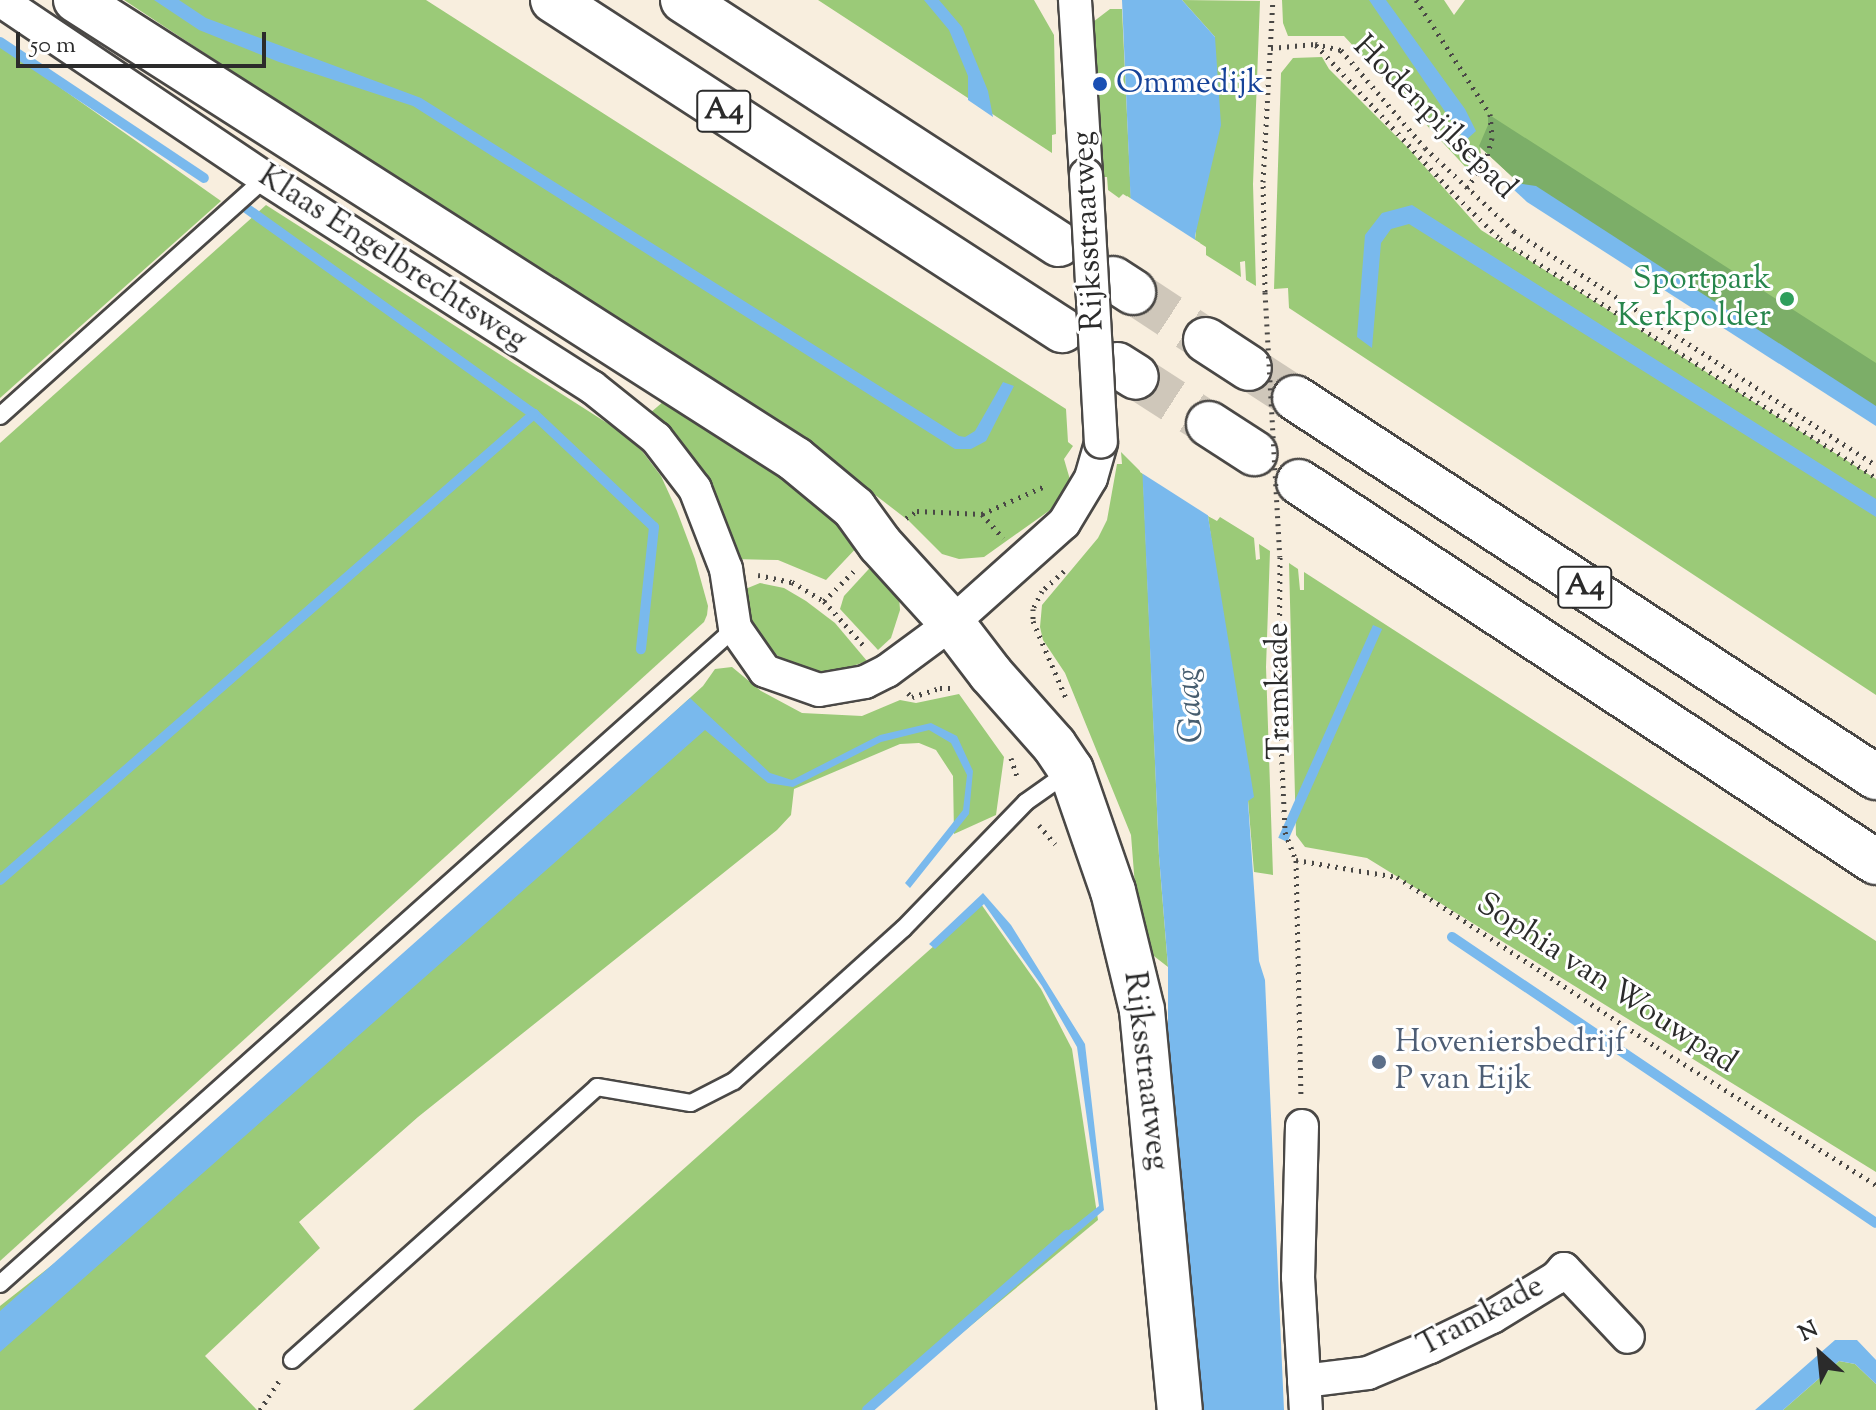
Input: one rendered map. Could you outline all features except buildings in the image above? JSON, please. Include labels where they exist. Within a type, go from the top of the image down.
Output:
[{"type":"main road","name":"Klaas Engelbrechtsweg","points":[[76,0],[795,459],[889,534],[962,614]]},
{"type":"main road","name":"A4","points":[[553,0],[1062,330]]},
{"type":"main road","name":"A4","points":[[683,0],[1059,244]]},
{"type":"main road","points":[[1206,340],[1249,368]]},
{"type":"main road","name":"A4","points":[[1295,398],[1876,777]]},
{"type":"main road","points":[[1209,424],[1254,453]]},
{"type":"main road","name":"A4","points":[[1299,482],[1876,862]]},
{"type":"main road","name":"Rijksstraatweg","points":[[962,614],[991,674],[1063,758],[1124,927],[1142,1010],[1180,1410]]},
{"type":"street","name":"Klaas Engelbrechtsweg","points":[[0,0],[265,178],[592,387],[656,438],[695,489],[726,569],[735,628],[765,671],[819,690],[876,678],[962,614]]},
{"type":"street","name":"Rijksstraatweg","points":[[962,614],[1064,523],[1075,508],[1100,452],[1075,0]]},
{"type":"street","name":"Tramkade","points":[[1302,1126],[1298,1277],[1305,1395],[1368,1373],[1492,1317],[1556,1278],[1564,1269],[1628,1337]]},
{"type":"lane","points":[[0,416],[265,178]]},
{"type":"lane","points":[[0,1284],[735,628]]},
{"type":"lane","points":[[292,1360],[597,1087],[691,1103],[734,1081],[903,929],[1026,802],[1063,758]]},
{"type":"path","name":"Tramkade","points":[[1273,0],[1263,182],[1265,292],[1280,557],[1279,698],[1283,808],[1285,832],[1296,860],[1302,1126]]},
{"type":"path","points":[[1416,0],[1490,114],[1492,138],[1486,160],[1467,188]]},
{"type":"path","name":"Hodenpijlsepad","points":[[1271,48],[1315,44],[1341,50],[1405,126],[1514,231],[1876,465]]},
{"type":"path","points":[[1315,44],[1451,191],[1500,239],[1876,478]]},
{"type":"path","points":[[726,569],[792,582],[824,601],[889,534],[917,511],[982,514],[1100,452]]},
{"type":"path","name":"Sophia van Wouwpad","points":[[1296,860],[1397,877],[1876,1185]]},
{"type":"path","points":[[260,1410],[292,1360]]},
{"type":"green space","points":[[124,0],[426,0],[1066,409],[1068,442],[1073,446],[1064,459],[1071,483],[1053,508],[984,557],[959,559],[942,554],[909,521],[817,450],[607,318]]},
{"type":"green space","points":[[818,0],[1034,0],[1054,35],[1056,134],[1052,135],[1052,153]]},
{"type":"green space","points":[[1182,0],[1260,1],[1253,184],[1256,286],[1246,280],[1245,261],[1240,262],[1241,277],[1206,255],[1206,247],[1195,240],[1215,37]]},
{"type":"green space","name":"Sportpark Kerkpolder","points":[[1282,0],[1444,0],[1454,15],[1465,0],[1876,0],[1876,413],[1521,185],[1480,147],[1482,162],[1471,173],[1344,36],[1288,36],[1283,23]]},
{"type":"green space","points":[[1110,9],[1122,9],[1131,199],[1123,194],[1119,198],[1108,190],[1107,177],[1103,177],[1093,22]]},
{"type":"green space","points":[[0,45],[221,201],[0,398]]},
{"type":"green space","points":[[1322,57],[1329,69],[1409,149],[1481,230],[1876,479],[1876,695],[1289,308],[1288,288],[1274,289],[1281,73],[1293,58]]},
{"type":"green space","points":[[1488,114],[1876,363],[1876,413],[1521,185],[1479,146],[1488,125]]},
{"type":"green space","points":[[266,205],[618,430],[642,451],[661,476],[677,511],[695,559],[708,606],[707,615],[704,622],[0,1261],[0,443]]},
{"type":"green space","points":[[664,401],[790,482],[831,513],[861,543],[826,580],[778,560],[734,559],[650,413]]},
{"type":"green space","points":[[1121,452],[1143,474],[1159,856],[1168,967],[1150,953],[1136,899],[1131,835],[1065,673],[1043,640],[1040,627],[1042,605],[1098,538],[1107,520],[1117,464],[1122,464]]},
{"type":"green space","points":[[1208,516],[1217,521],[1220,517],[1254,538],[1256,560],[1260,559],[1259,544],[1270,551],[1266,667],[1273,875],[1254,872],[1248,800]]},
{"type":"green space","points":[[878,559],[899,596],[900,610],[891,638],[878,650],[840,609],[844,596]]},
{"type":"green space","points":[[1289,563],[1298,569],[1300,590],[1304,590],[1304,572],[1876,941],[1876,1172],[1367,858],[1305,847],[1296,835]]},
{"type":"green space","points":[[760,583],[784,588],[806,601],[835,623],[867,661],[833,673],[817,672],[793,666],[766,648],[752,632],[738,592]]},
{"type":"green space","points":[[732,667],[761,691],[802,713],[862,716],[900,700],[916,703],[959,694],[1004,757],[996,815],[954,834],[953,776],[936,750],[919,743],[900,744],[794,789],[791,815],[777,830],[418,1117],[299,1222],[320,1248],[205,1356],[257,1410],[0,1410],[0,1306],[168,1174],[703,686],[715,669]]},
{"type":"green space","points":[[981,904],[1041,989],[1072,1049],[1098,1220],[869,1410],[413,1410]]},
{"type":"green space","points":[[1839,1361],[1855,1364],[1876,1384],[1876,1410],[1783,1410]]},
{"type":"water","points":[[154,0],[179,0],[206,18],[421,98],[959,436],[965,437],[975,431],[1003,382],[1014,386],[986,441],[971,449],[955,449],[413,106],[279,62],[199,30]]},
{"type":"water","points":[[924,0],[939,0],[962,27],[988,91],[993,117],[968,100],[968,76],[949,30]]},
{"type":"water","name":"Gaag","points":[[1122,0],[1182,0],[1215,37],[1221,125],[1195,236],[1208,516],[1254,797],[1248,801],[1259,961],[1265,980],[1284,1410],[1198,1410],[1168,1030],[1168,967],[1159,856]]},
{"type":"water","points":[[1369,0],[1386,0],[1465,109],[1476,131],[1465,141]]},
{"type":"water","points":[[1516,183],[1536,186],[1876,406],[1876,426],[1527,202],[1513,189]]},
{"type":"water","points":[[1412,205],[1876,499],[1876,517],[1409,224],[1391,229],[1381,243],[1372,348],[1357,337],[1365,235],[1382,213]]},
{"type":"water","points":[[1373,625],[1382,629],[1287,842],[1278,838]]},
{"type":"water","points":[[690,698],[770,773],[792,780],[880,735],[931,723],[957,736],[973,771],[969,814],[910,888],[905,883],[963,810],[967,775],[951,743],[929,730],[881,742],[793,787],[768,783],[705,730],[0,1352],[0,1311]]},
{"type":"water","points":[[983,893],[1011,925],[1085,1044],[1104,1210],[1070,1239],[1065,1233],[1099,1206],[1077,1047],[1042,986],[984,904],[935,949],[929,944]]},
{"type":"water","points":[[1835,1340],[1857,1340],[1876,1360],[1876,1384],[1855,1364],[1839,1361],[1783,1410],[1755,1410]]},
{"type":"pier","points":[[1127,196],[1200,243],[1212,518],[1140,472]]},
{"type":"waterway","points":[[0,42],[204,178]]},
{"type":"waterway","points":[[239,203],[534,414],[654,527],[641,649]]},
{"type":"waterway","points":[[0,880],[534,414]]},
{"type":"waterway","points":[[1452,937],[1876,1223]]},
{"type":"waterway","points":[[867,1410],[1067,1235]]},
{"type":"tunnel","points":[[1133,292],[1206,340]]},
{"type":"tunnel","points":[[1249,368],[1295,398]]},
{"type":"tunnel","points":[[1136,377],[1209,424]]},
{"type":"place","name":"Ommedijk","points":[[1100,84]]},
{"type":"place","name":"Sportpark Kerkpolder","points":[[1787,299]]},
{"type":"place","name":"Hoveniersbedrijf P van Eijk","points":[[1379,1062]]}]
